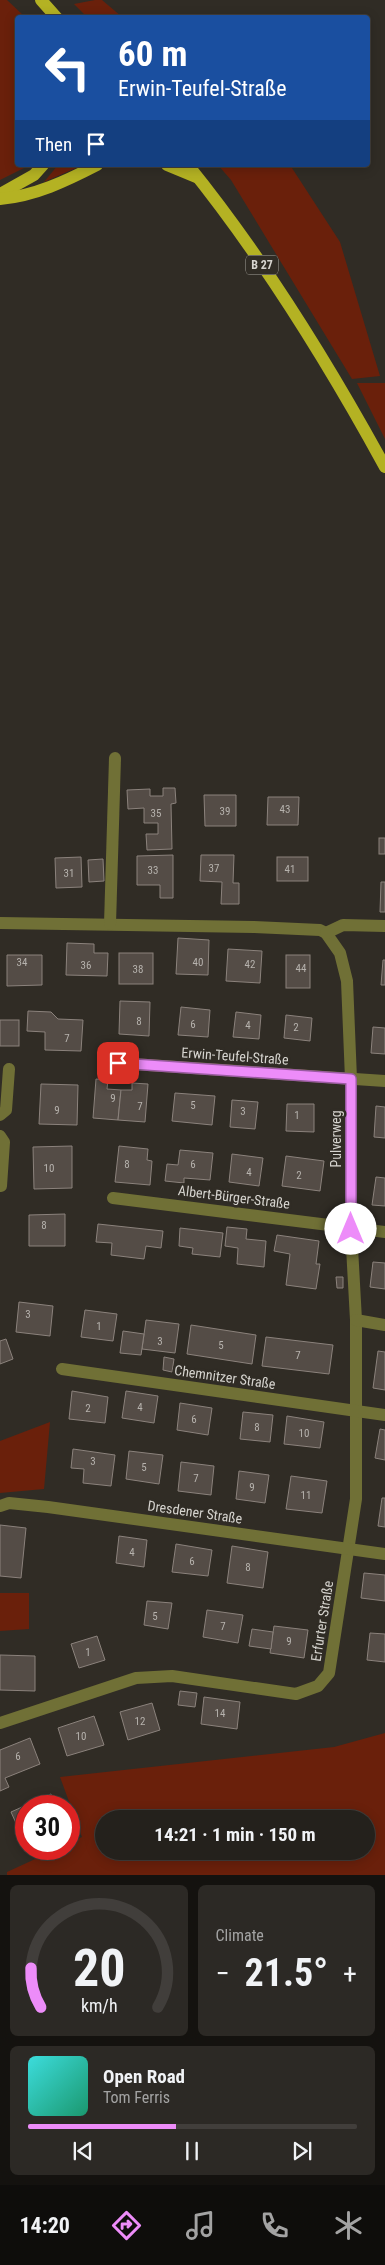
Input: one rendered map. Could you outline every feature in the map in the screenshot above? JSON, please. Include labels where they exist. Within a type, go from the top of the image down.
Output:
[{"type":"main road","points":[[42,1],[47,15]]},
{"type":"main road","points":[[42,1],[54,15]]},
{"type":"main road","points":[[0,194],[34,175],[40,167]]},
{"type":"main road","points":[[0,199],[21,197],[63,182],[93,167]]},
{"type":"main road","points":[[172,167],[199,178]]},
{"type":"main road","name":"B 27","points":[[190,167],[288,302],[343,391],[385,467]]},
{"type":"street","points":[[110,924],[115,758]]},
{"type":"street","points":[[0,923],[296,928],[320,930],[326,933],[342,925],[385,926]]},
{"type":"street","name":"Pulverweg","points":[[326,933],[340,953],[346,981],[351,1079],[351,1229],[356,1320]]},
{"type":"street","name":"Erwin-Teufel-Straße","points":[[118,1063],[385,1081]]},
{"type":"street","points":[[0,1115],[6,1110],[9,1069]]},
{"type":"street","points":[[0,1136],[4,1142],[1,1186]]},
{"type":"street","name":"Albert-Bürger-Straße","points":[[114,1198],[385,1232]]},
{"type":"street","points":[[356,1320],[385,1325]]},
{"type":"street","name":"Erfurter Straße","points":[[0,1723],[136,1678],[172,1676],[296,1694],[318,1686],[329,1673],[356,1499],[356,1320]]},
{"type":"street","name":"Chemnitzer Straße","points":[[62,1369],[385,1415]]},
{"type":"street","name":"Dresdener Straße","points":[[0,1506],[9,1504],[48,1507],[385,1554]]},
{"type":"shaded area","points":[[0,0],[7,0],[23,15],[15,15],[15,167],[26,167],[0,180]]},
{"type":"shaded area","points":[[102,0],[120,15],[85,15],[74,4]]},
{"type":"shaded area","points":[[56,167],[78,167],[44,182]]},
{"type":"shaded area","points":[[220,167],[291,167],[340,242],[380,376],[352,379],[231,180]]},
{"type":"shaded area","points":[[357,383],[385,383],[385,439]]},
{"type":"shaded area","points":[[50,1422],[44,1489],[0,1493],[0,1441]]},
{"type":"shaded area","points":[[0,1593],[29,1593],[29,1629],[0,1631]]},
{"type":"shaded area","points":[[385,1733],[385,1875],[7,1875],[7,1872],[33,1860],[80,1860],[80,1838],[82,1837],[80,1832],[80,1795],[67,1795],[60,1777],[334,1747]]},
{"type":"building","points":[[163,788],[175,788],[176,803],[171,804],[172,849],[147,850],[146,834],[158,834],[158,823],[144,823],[144,808],[128,809],[127,790],[150,789],[150,796],[163,796]]},
{"type":"building","points":[[204,795],[236,795],[236,826],[205,826]]},
{"type":"building","points":[[268,797],[299,797],[298,825],[267,825]]},
{"type":"building","points":[[379,838],[385,838],[385,854],[379,854]]},
{"type":"building","points":[[173,855],[173,898],[160,898],[160,885],[137,885],[137,856]]},
{"type":"building","points":[[201,855],[234,855],[233,883],[239,883],[239,904],[221,904],[222,882],[200,881]]},
{"type":"building","points":[[81,857],[82,887],[56,888],[55,858]]},
{"type":"building","points":[[277,857],[308,857],[308,881],[277,881]]},
{"type":"building","points":[[103,859],[104,881],[89,882],[88,860]]},
{"type":"building","points":[[381,882],[385,882],[385,912],[380,912]]},
{"type":"building","points":[[178,938],[209,940],[208,975],[176,974]]},
{"type":"building","points":[[67,943],[94,944],[94,953],[108,953],[107,976],[66,975]]},
{"type":"building","points":[[228,949],[262,951],[260,983],[226,981]]},
{"type":"building","points":[[119,953],[153,953],[153,984],[119,984]]},
{"type":"building","points":[[7,955],[42,955],[42,985],[7,986]]},
{"type":"building","points":[[286,955],[310,955],[310,988],[286,988]]},
{"type":"building","points":[[383,960],[385,960],[385,985],[381,985]]},
{"type":"building","points":[[120,1001],[150,1002],[149,1036],[119,1034]]},
{"type":"building","points":[[181,1007],[210,1010],[208,1037],[178,1035]]},
{"type":"building","points":[[28,1011],[51,1012],[58,1019],[83,1020],[81,1051],[45,1050],[45,1032],[27,1031]]},
{"type":"building","points":[[236,1012],[261,1015],[259,1039],[233,1037]]},
{"type":"building","points":[[286,1015],[312,1018],[310,1041],[284,1038]]},
{"type":"building","points":[[0,1020],[19,1020],[19,1046],[0,1046]]},
{"type":"building","points":[[373,1027],[385,1028],[385,1054],[371,1053]]},
{"type":"building","points":[[96,1079],[108,1080],[107,1089],[121,1090],[118,1120],[93,1118]]},
{"type":"building","points":[[132,1083],[148,1084],[145,1122],[118,1120],[121,1090],[132,1090]]},
{"type":"building","points":[[41,1084],[78,1085],[77,1125],[39,1124]]},
{"type":"building","points":[[175,1093],[215,1096],[212,1125],[172,1121]]},
{"type":"building","points":[[232,1100],[258,1102],[255,1129],[230,1127]]},
{"type":"building","points":[[287,1104],[314,1104],[314,1132],[286,1131]]},
{"type":"building","points":[[376,1106],[385,1107],[385,1138],[374,1137]]},
{"type":"building","points":[[72,1146],[72,1188],[34,1189],[33,1147]]},
{"type":"building","points":[[119,1146],[148,1149],[147,1160],[152,1161],[150,1185],[115,1182]]},
{"type":"building","points":[[180,1150],[213,1153],[210,1180],[184,1178],[184,1183],[165,1181],[167,1164],[178,1165]]},
{"type":"building","points":[[232,1154],[263,1158],[259,1186],[229,1182]]},
{"type":"building","points":[[286,1156],[324,1161],[320,1191],[282,1186]]},
{"type":"building","points":[[376,1177],[385,1178],[385,1206],[372,1205]]},
{"type":"building","points":[[65,1214],[65,1246],[29,1246],[29,1215]]},
{"type":"building","points":[[98,1224],[163,1231],[161,1248],[146,1246],[144,1259],[111,1255],[112,1243],[96,1242]]},
{"type":"building","points":[[227,1227],[247,1229],[246,1239],[266,1241],[264,1267],[237,1264],[238,1248],[225,1246]]},
{"type":"building","points":[[180,1228],[223,1233],[220,1257],[192,1254],[193,1248],[179,1246]]},
{"type":"building","points":[[277,1235],[319,1241],[316,1264],[320,1264],[316,1289],[286,1285],[290,1254],[274,1251]]},
{"type":"building","points":[[373,1262],[385,1263],[385,1289],[370,1287]]},
{"type":"building","points":[[336,1277],[343,1277],[343,1288],[337,1288]]},
{"type":"building","points":[[19,1302],[53,1306],[50,1336],[16,1332]]},
{"type":"building","points":[[85,1310],[117,1314],[113,1341],[81,1337]]},
{"type":"building","points":[[146,1320],[179,1324],[175,1353],[142,1349]]},
{"type":"building","points":[[191,1325],[256,1335],[252,1364],[187,1354]]},
{"type":"building","points":[[123,1331],[144,1334],[141,1355],[120,1353]]},
{"type":"building","points":[[266,1337],[333,1345],[329,1374],[262,1366]]},
{"type":"building","points":[[6,1339],[13,1359],[0,1364],[0,1341]]},
{"type":"building","points":[[378,1351],[385,1352],[385,1390],[373,1388]]},
{"type":"building","points":[[164,1357],[174,1359],[172,1372],[163,1370]]},
{"type":"building","points":[[72,1391],[108,1397],[105,1423],[69,1419]]},
{"type":"building","points":[[126,1391],[158,1396],[154,1423],[122,1418]]},
{"type":"building","points":[[180,1403],[212,1408],[208,1435],[177,1430]]},
{"type":"building","points":[[243,1412],[273,1415],[270,1442],[240,1439]]},
{"type":"building","points":[[287,1416],[324,1422],[320,1448],[284,1444]]},
{"type":"building","points":[[380,1429],[385,1430],[385,1460],[375,1458]]},
{"type":"building","points":[[73,1449],[115,1455],[111,1486],[83,1483],[84,1469],[71,1468]]},
{"type":"building","points":[[129,1451],[163,1455],[159,1484],[126,1479]]},
{"type":"building","points":[[181,1462],[214,1466],[211,1495],[178,1491]]},
{"type":"building","points":[[239,1471],[269,1475],[265,1503],[236,1499]]},
{"type":"building","points":[[291,1476],[327,1481],[322,1513],[286,1509]]},
{"type":"building","points":[[382,1498],[385,1498],[385,1527],[378,1526]]},
{"type":"building","points":[[0,1525],[26,1528],[21,1578],[0,1576]]},
{"type":"building","points":[[119,1536],[147,1540],[144,1567],[116,1563]]},
{"type":"building","points":[[176,1544],[212,1550],[208,1576],[172,1572]]},
{"type":"building","points":[[232,1546],[268,1552],[263,1588],[227,1583]]},
{"type":"building","points":[[364,1573],[385,1575],[385,1601],[361,1598]]},
{"type":"building","points":[[147,1601],[172,1603],[168,1629],[144,1625]]},
{"type":"building","points":[[207,1610],[243,1615],[238,1643],[203,1637]]},
{"type":"building","points":[[274,1626],[308,1630],[304,1658],[270,1653]]},
{"type":"building","points":[[252,1629],[273,1632],[271,1649],[249,1646]]},
{"type":"building","points":[[370,1633],[385,1634],[385,1662],[367,1660]]},
{"type":"building","points":[[97,1636],[105,1660],[79,1668],[71,1644]]},
{"type":"building","points":[[0,1655],[35,1656],[35,1691],[0,1690]]},
{"type":"building","points":[[180,1691],[197,1693],[195,1707],[178,1705]]},
{"type":"building","points":[[204,1697],[240,1702],[237,1729],[201,1724]]},
{"type":"building","points":[[152,1703],[160,1730],[128,1740],[120,1712]]},
{"type":"building","points":[[94,1716],[104,1745],[67,1756],[58,1728]]},
{"type":"building","points":[[30,1738],[40,1764],[5,1778],[9,1787],[0,1791],[0,1750]]},
{"type":"building","points":[[15,1810],[15,1821],[11,1812]]},
{"type":"route","points":[[118,1063],[351,1079],[351,1229]]}]
